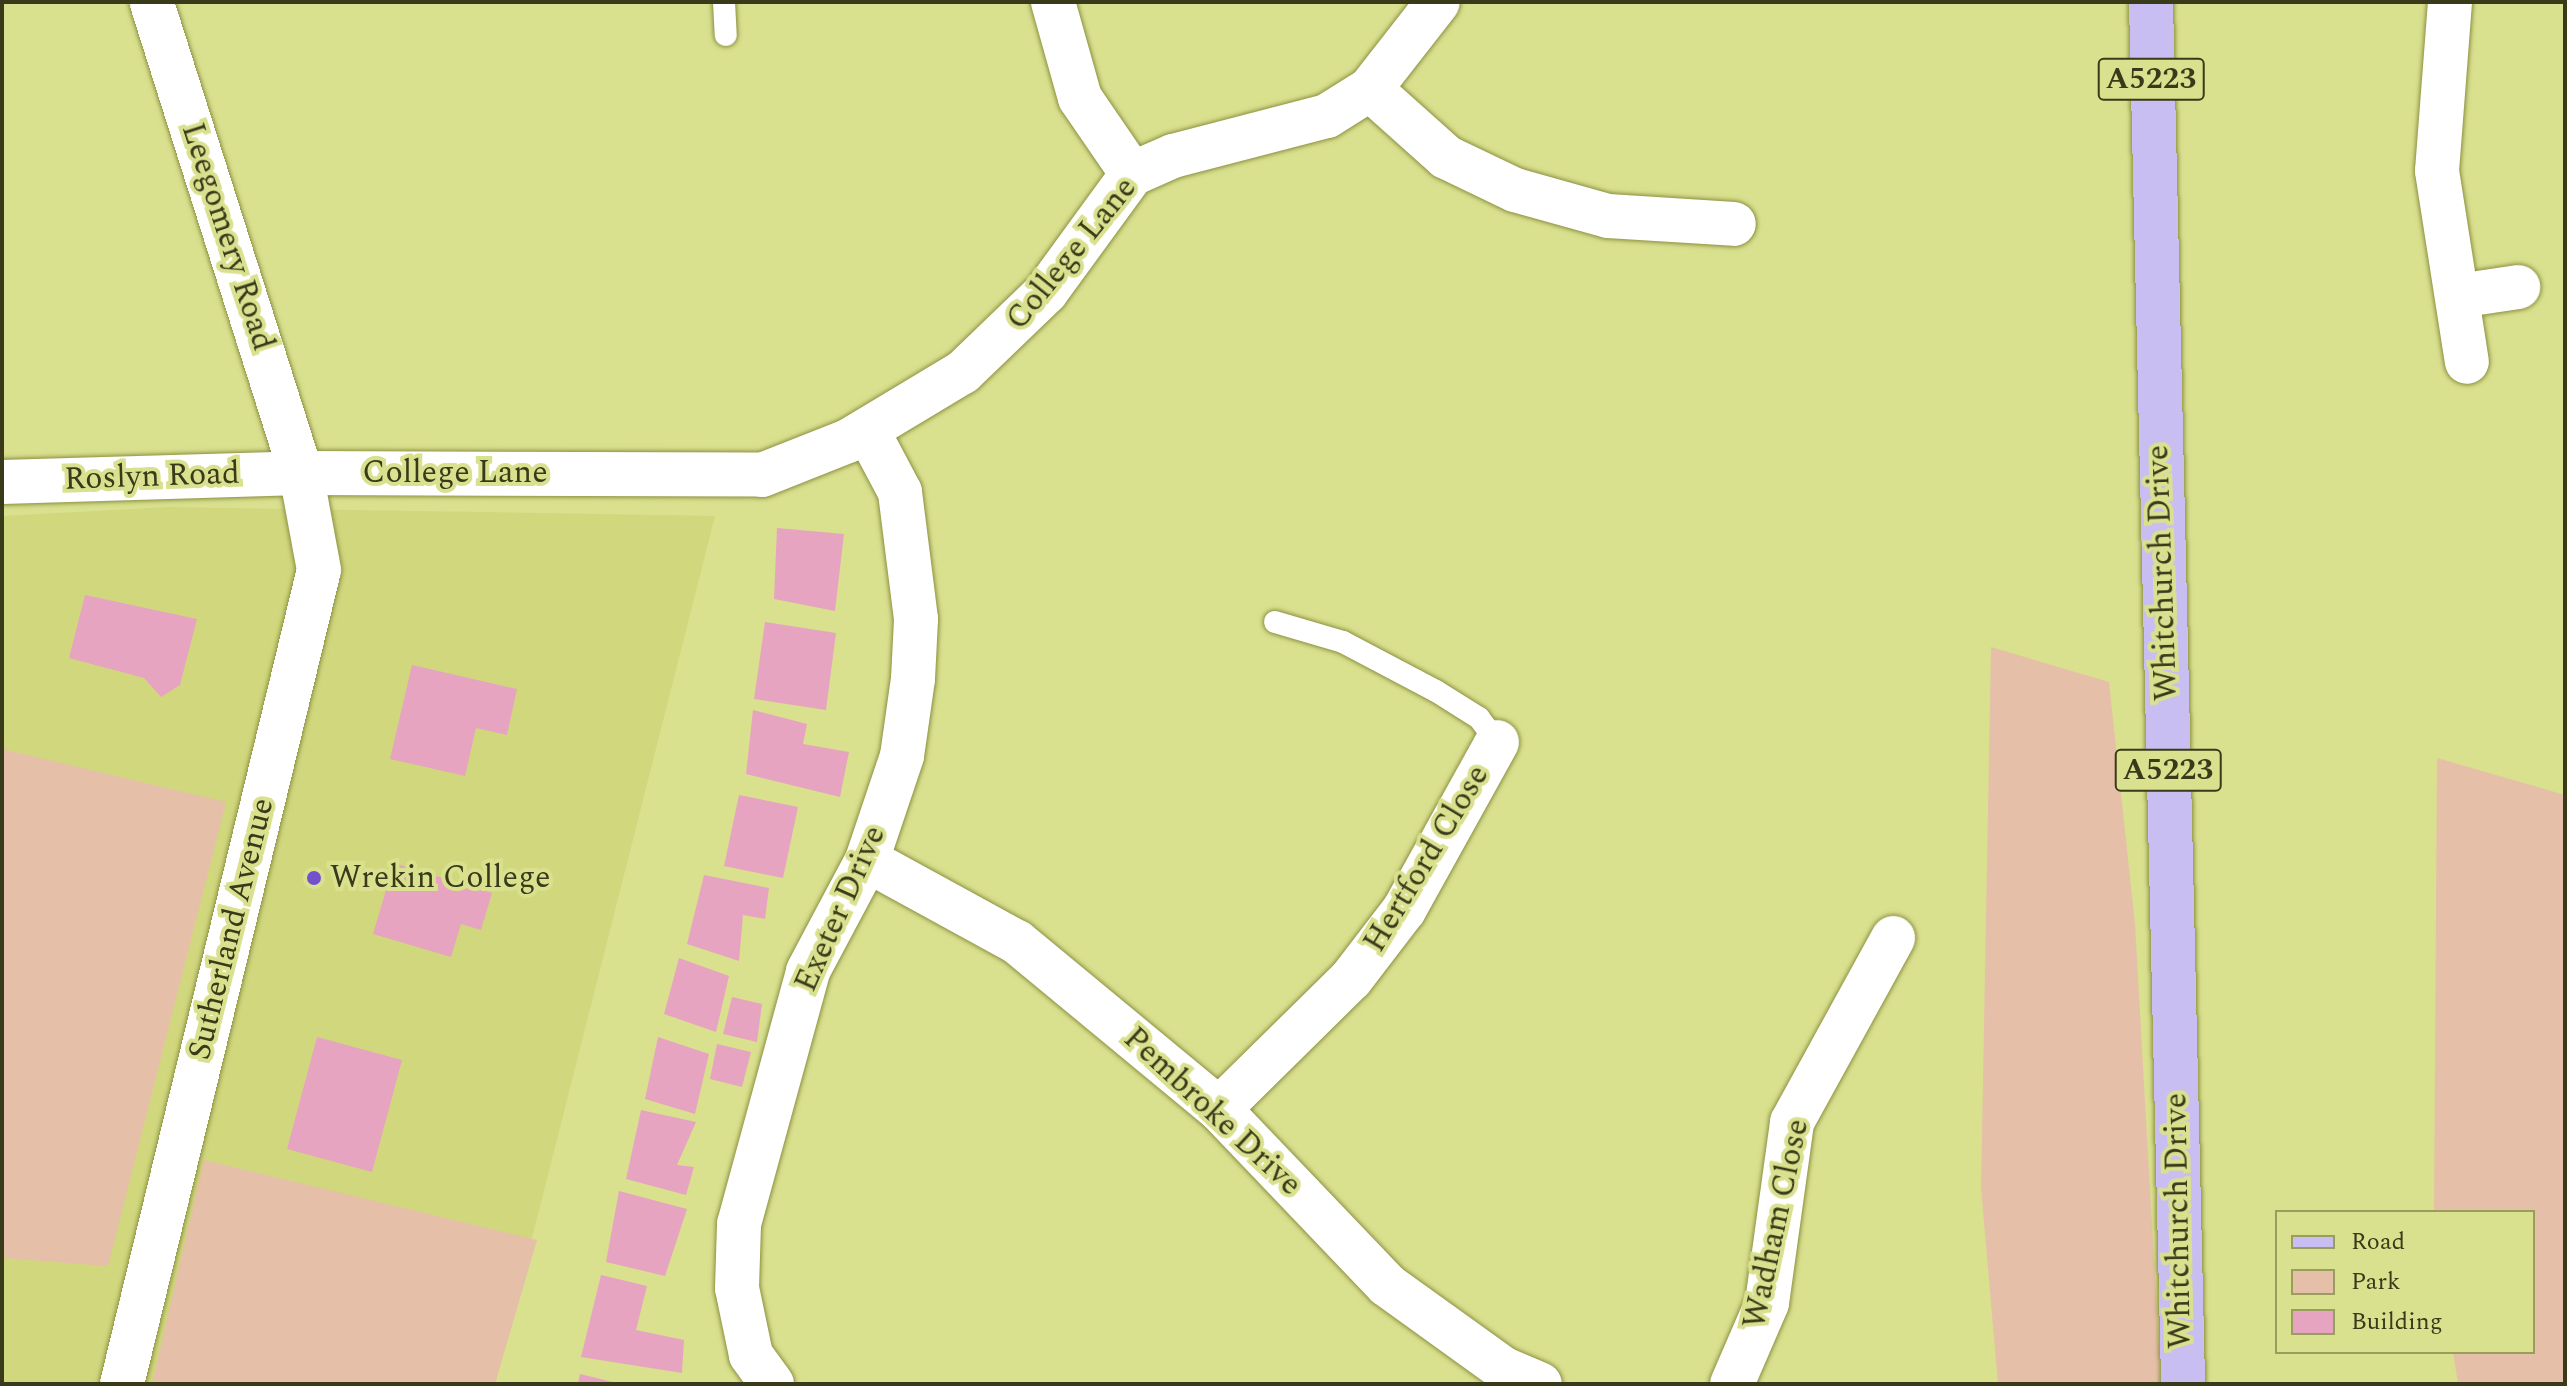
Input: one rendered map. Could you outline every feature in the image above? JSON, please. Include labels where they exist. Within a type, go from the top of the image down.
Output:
[{"type":"main road","name":"Whitchurch Drive","points":[[2151,2],[2183,1384]]},
{"type":"street","name":"Leegomery Road","points":[[152,2],[301,473]]},
{"type":"street","points":[[1053,2],[1080,98],[1132,174]]},
{"type":"street","name":"College Lane","points":[[301,473],[762,475],[867,430],[963,372],[1010,333],[1132,174],[1173,156],[1327,116],[1370,89],[1438,2]]},
{"type":"street","points":[[2450,2],[2437,171],[2467,362]]},
{"type":"street","points":[[1370,89],[1446,157],[1515,190],[1608,216],[1734,224]]},
{"type":"street","points":[[2458,296],[2518,287]]},
{"type":"street","name":"Exeter Drive","points":[[772,1384],[751,1355],[740,1302],[739,1224],[808,971],[867,860],[902,756],[916,619],[900,492],[867,430]]},
{"type":"street","name":"Roslyn Road","points":[[2,482],[301,473]]},
{"type":"street","name":"Sutherland Avenue","points":[[122,1384],[319,570],[301,473]]},
{"type":"street","name":"Hertford Close","points":[[1219,1109],[1351,979],[1404,910],[1497,742]]},
{"type":"street","name":"Pembroke Drive","points":[[867,860],[1017,942],[1219,1109],[1387,1285],[1441,1328],[1540,1384]]},
{"type":"street","name":"Wadham Close","points":[[1732,1384],[1767,1303],[1792,1122],[1893,938]]},
{"type":"lane","points":[[724,2],[726,35]]},
{"type":"lane","points":[[1275,622],[1343,642],[1436,691],[1479,718],[1497,742]]},
{"type":"shaded area","name":"Wrekin College","points":[[169,507],[715,516],[495,1384],[2,1384],[2,516]]},
{"type":"green space","points":[[1991,647],[2109,682],[2135,924],[2161,1384],[1998,1384],[1981,1188]]},
{"type":"green space","points":[[2,749],[226,802],[108,1266],[2,1258]]},
{"type":"green space","points":[[2437,758],[2565,795],[2565,1384],[2458,1384],[2453,1354],[2535,1354],[2535,1210],[2434,1210]]},
{"type":"green space","points":[[204,1160],[537,1240],[495,1384],[152,1384]]},
{"type":"building","points":[[777,528],[844,534],[835,611],[774,599]]},
{"type":"building","points":[[85,595],[197,619],[180,685],[161,697],[144,678],[69,658]]},
{"type":"building","points":[[765,622],[836,633],[826,710],[754,699]]},
{"type":"building","points":[[412,665],[517,689],[507,735],[476,728],[465,776],[390,759]]},
{"type":"building","points":[[753,710],[807,724],[803,744],[849,752],[840,797],[746,774]]},
{"type":"building","points":[[739,795],[798,807],[783,878],[724,866]]},
{"type":"building","points":[[394,863],[492,893],[481,930],[461,924],[451,957],[373,934]]},
{"type":"building","points":[[704,875],[769,888],[765,919],[743,915],[739,961],[687,944]]},
{"type":"building","points":[[679,958],[729,976],[716,1032],[664,1014]]},
{"type":"building","points":[[732,997],[762,1004],[757,1042],[723,1034]]},
{"type":"building","points":[[317,1037],[402,1060],[372,1172],[287,1149]]},
{"type":"building","points":[[658,1037],[709,1054],[695,1114],[645,1099]]},
{"type":"building","points":[[717,1044],[751,1052],[742,1087],[710,1079]]},
{"type":"building","points":[[641,1110],[696,1122],[677,1165],[694,1167],[686,1195],[626,1179]]},
{"type":"building","points":[[619,1191],[687,1209],[665,1276],[606,1262]]},
{"type":"building","points":[[601,1275],[647,1286],[636,1330],[684,1340],[682,1373],[581,1357]]},
{"type":"building","points":[[580,1374],[617,1383],[617,1384],[578,1384]]},
{"type":"place","name":"Wrekin College","points":[[314,878]]}]
